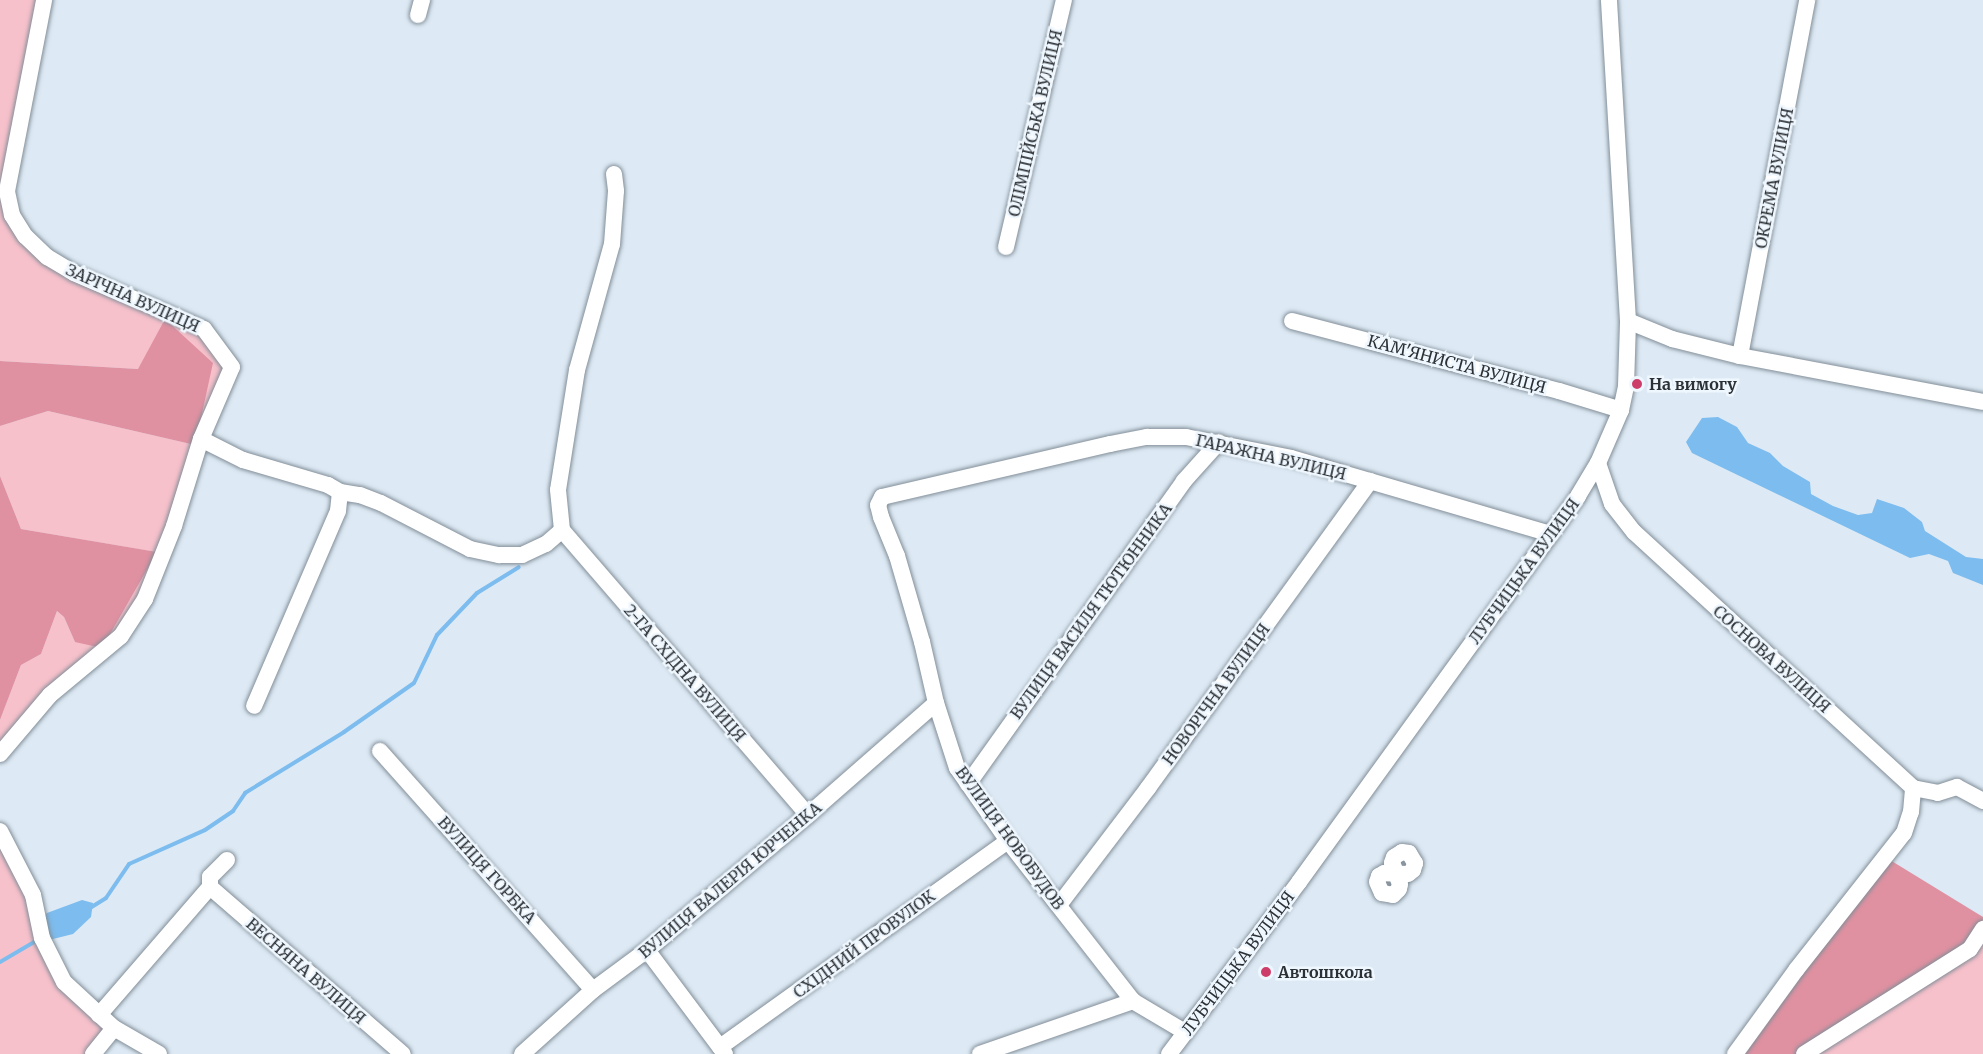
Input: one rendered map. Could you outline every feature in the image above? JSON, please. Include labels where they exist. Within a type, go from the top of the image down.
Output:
[{"type":"street","name":"ЗАРІЧНА ВУЛИЦЯ","points":[[0,754],[50,695],[121,636],[145,599],[174,526],[201,439],[232,367],[204,329],[74,273],[47,257],[25,236],[12,215],[7,191],[44,0]]},
{"type":"street","name":"ОЛІМПІЙСЬКА ВУЛИЦЯ","points":[[1005,247],[1064,0]]},
{"type":"street","name":"ЛУБЧИЦЬКА ВУЛИЦЯ","points":[[1169,1054],[1299,882],[1551,534],[1598,463],[1621,410],[1626,386],[1628,321],[1609,0]]},
{"type":"street","name":"ОКРЕМА ВУЛИЦЯ","points":[[1740,356],[1808,0]]},
{"type":"street","points":[[201,439],[243,460],[381,503],[470,549],[499,555],[522,555],[546,544],[562,530],[558,490],[577,370],[612,244],[616,191],[614,174]]},
{"type":"street","name":"КАМ'ЯНИСТА ВУЛИЦЯ","points":[[1292,321],[1548,388],[1621,410]]},
{"type":"street","points":[[1628,321],[1672,339],[1740,356],[1983,402]]},
{"type":"street","name":"ГАРАЖНА ВУЛИЦЯ","points":[[882,497],[1147,437],[1186,436],[1291,458],[1551,534]]},
{"type":"street","name":"ВУЛИЦЯ ВАСИЛЯ ТЮТЮННИКА","points":[[968,784],[1184,481],[1219,442]]},
{"type":"street","name":"СОСНОВА ВУЛИЦЯ","points":[[1598,463],[1612,504],[1634,532],[1913,788]]},
{"type":"street","name":"НОВОРІЧНА ВУЛИЦЯ","points":[[1059,905],[1148,788],[1370,481]]},
{"type":"street","points":[[254,706],[338,511],[340,492]]},
{"type":"street","name":"ВУЛИЦЯ НОВОБУДОВ","points":[[882,497],[878,505],[881,518],[897,556],[949,747],[968,784],[1008,841],[1133,1001],[1185,1032]]},
{"type":"street","name":"2-ГА СХІДНА ВУЛИЦЯ","points":[[562,530],[808,815]]},
{"type":"street","name":"ВУЛИЦЯ ВАЛЕРІЯ ЮРЧЕНКА","points":[[522,1054],[593,990],[647,950],[808,815],[936,703]]},
{"type":"street","name":"ВУЛИЦЯ ГОРБКА","points":[[380,751],[593,990]]},
{"type":"street","points":[[1735,1054],[1796,970],[1904,833],[1911,812],[1913,788],[1938,793],[1957,787],[1983,801]]},
{"type":"street","points":[[0,831],[33,895],[42,938],[53,964],[77,998],[114,1028],[159,1054]]},
{"type":"street","name":"СХІДНИЙ ПРОВУЛОК","points":[[723,1051],[1008,841]]},
{"type":"street","points":[[99,1016],[210,886],[210,877],[227,860]]},
{"type":"street","name":"ВЕСНЯНА ВУЛИЦЯ","points":[[210,886],[403,1054]]},
{"type":"street","points":[[1804,1054],[1970,949],[1983,929]]},
{"type":"street","points":[[647,950],[723,1051]]},
{"type":"street","points":[[980,1054],[1133,1001]]},
{"type":"street","points":[[93,1054],[114,1028]]},
{"type":"shaded area","points":[[0,0],[44,0],[7,191],[47,257],[204,329],[232,367],[145,599],[0,754],[0,720],[21,665],[41,654],[57,611],[64,617],[75,642],[156,552],[21,529],[0,476],[0,426],[48,411],[195,445],[138,369],[0,361]]},
{"type":"shaded area","points":[[165,319],[213,363],[195,445],[48,411],[0,426],[0,361],[138,369]]},
{"type":"shaded area","points":[[0,476],[21,529],[157,552],[102,648],[75,642],[64,617],[57,611],[41,654],[21,665],[0,720]]},
{"type":"shaded area","points":[[0,831],[53,965],[114,1028],[93,1054],[0,1054]]},
{"type":"shaded area","points":[[1890,860],[1983,917],[1983,932],[1819,1054],[1734,1054]]},
{"type":"shaded area","points":[[1983,932],[1983,1054],[1819,1054]]},
{"type":"water","points":[[1718,417],[1737,427],[1748,443],[1770,453],[1783,466],[1810,482],[1811,494],[1833,506],[1858,515],[1872,513],[1877,499],[1904,508],[1922,522],[1925,531],[1966,557],[1983,559],[1983,585],[1953,573],[1948,561],[1929,554],[1910,558],[1692,453],[1686,442],[1702,418]]},
{"type":"water","points":[[82,900],[93,903],[91,917],[73,934],[49,940],[42,919],[47,913]]},
{"type":"waterway","points":[[90,908],[106,898],[129,864],[205,830],[233,811],[245,793],[344,732],[414,683],[437,635],[477,593],[519,567]]},
{"type":"waterway","points":[[0,962],[36,941]]},
{"type":"place","name":"На вимогу","points":[[1637,384]]},
{"type":"place","name":"Автошкола","points":[[1266,972]]}]
